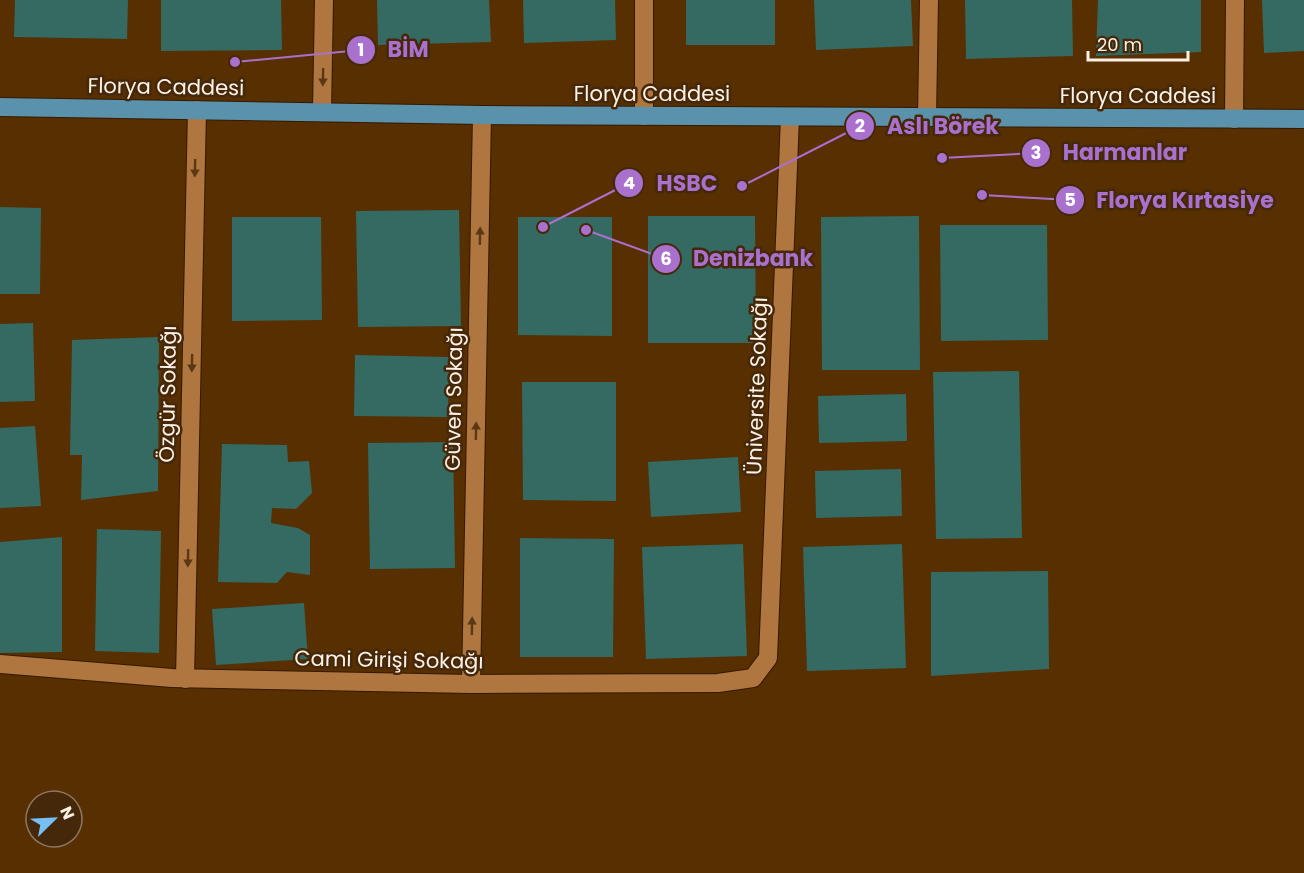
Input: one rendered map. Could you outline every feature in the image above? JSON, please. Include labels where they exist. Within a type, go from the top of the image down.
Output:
[{"type":"main road","name":"Florya Caddesi","points":[[0,107],[322,111],[482,116],[1304,119]]},
{"type":"street","points":[[322,111],[324,0]]},
{"type":"street","points":[[644,0],[644,116]]},
{"type":"street","points":[[927,117],[929,0]]},
{"type":"street","points":[[1234,119],[1235,0]]},
{"type":"street","name":"Özgür Sokağı","points":[[185,679],[197,110]]},
{"type":"street","name":"Güven Sokağı","points":[[471,684],[482,116]]},
{"type":"street","name":"Üniversite Sokağı","points":[[768,658],[790,117]]},
{"type":"street","name":"Cami Girişi Sokağı","points":[[0,664],[185,679],[471,684],[718,683],[753,678],[768,658]]},
{"type":"building","points":[[15,0],[128,0],[127,39],[14,37]]},
{"type":"building","points":[[161,0],[281,0],[282,50],[161,51]]},
{"type":"building","points":[[377,0],[489,0],[491,42],[378,45]]},
{"type":"building","points":[[523,0],[615,0],[616,40],[524,43]]},
{"type":"building","points":[[686,0],[775,0],[775,45],[686,45]]},
{"type":"building","points":[[814,0],[911,0],[913,46],[816,50]]},
{"type":"building","points":[[965,0],[1072,0],[1073,56],[966,59]]},
{"type":"building","points":[[1098,0],[1201,0],[1201,52],[1096,56]]},
{"type":"building","points":[[1262,0],[1304,0],[1304,51],[1264,53]]},
{"type":"building","points":[[0,207],[41,208],[40,294],[0,294]]},
{"type":"building","points":[[459,210],[461,326],[358,327],[356,211]]},
{"type":"building","points":[[648,216],[755,216],[756,343],[648,343]]},
{"type":"building","points":[[919,216],[920,370],[822,370],[821,217]]},
{"type":"building","points":[[232,217],[321,217],[322,320],[232,321]]},
{"type":"building","points":[[518,217],[612,217],[612,336],[518,335]]},
{"type":"building","points":[[940,225],[1047,225],[1048,340],[941,341]]},
{"type":"building","points":[[33,323],[35,401],[0,402],[0,324]]},
{"type":"building","points":[[159,337],[158,491],[81,500],[82,455],[70,455],[72,340]]},
{"type":"building","points":[[355,355],[449,357],[448,417],[354,416]]},
{"type":"building","points":[[1019,371],[1022,538],[936,539],[933,372]]},
{"type":"building","points":[[522,382],[616,382],[616,501],[523,500]]},
{"type":"building","points":[[906,394],[907,441],[819,443],[818,396]]},
{"type":"building","points":[[35,426],[41,506],[0,508],[0,428]]},
{"type":"building","points":[[453,442],[455,568],[370,569],[368,443]]},
{"type":"building","points":[[222,444],[287,445],[288,462],[309,461],[312,493],[296,509],[272,508],[271,523],[298,528],[310,535],[310,575],[287,572],[277,583],[218,582]]},
{"type":"building","points":[[738,457],[741,512],[651,517],[648,462]]},
{"type":"building","points":[[901,469],[902,516],[816,518],[815,471]]},
{"type":"building","points":[[97,529],[161,531],[159,653],[95,651]]},
{"type":"building","points":[[62,537],[62,652],[0,653],[0,542]]},
{"type":"building","points":[[520,538],[614,539],[613,657],[520,657]]},
{"type":"building","points":[[743,544],[747,656],[646,659],[642,547]]},
{"type":"building","points":[[902,544],[906,668],[807,671],[803,547]]},
{"type":"building","points":[[1048,571],[1049,669],[931,676],[931,572]]},
{"type":"building","points":[[304,603],[308,659],[216,665],[212,609]]},
{"type":"place","name":"BİM","points":[[235,62]]},
{"type":"place","name":"Harmanlar","points":[[942,158]]},
{"type":"place","name":"Aslı Börek","points":[[742,186]]},
{"type":"place","name":"Florya Kırtasiye","points":[[982,195]]},
{"type":"place","name":"HSBC","points":[[543,227]]},
{"type":"place","name":"Denizbank","points":[[586,230]]}]
